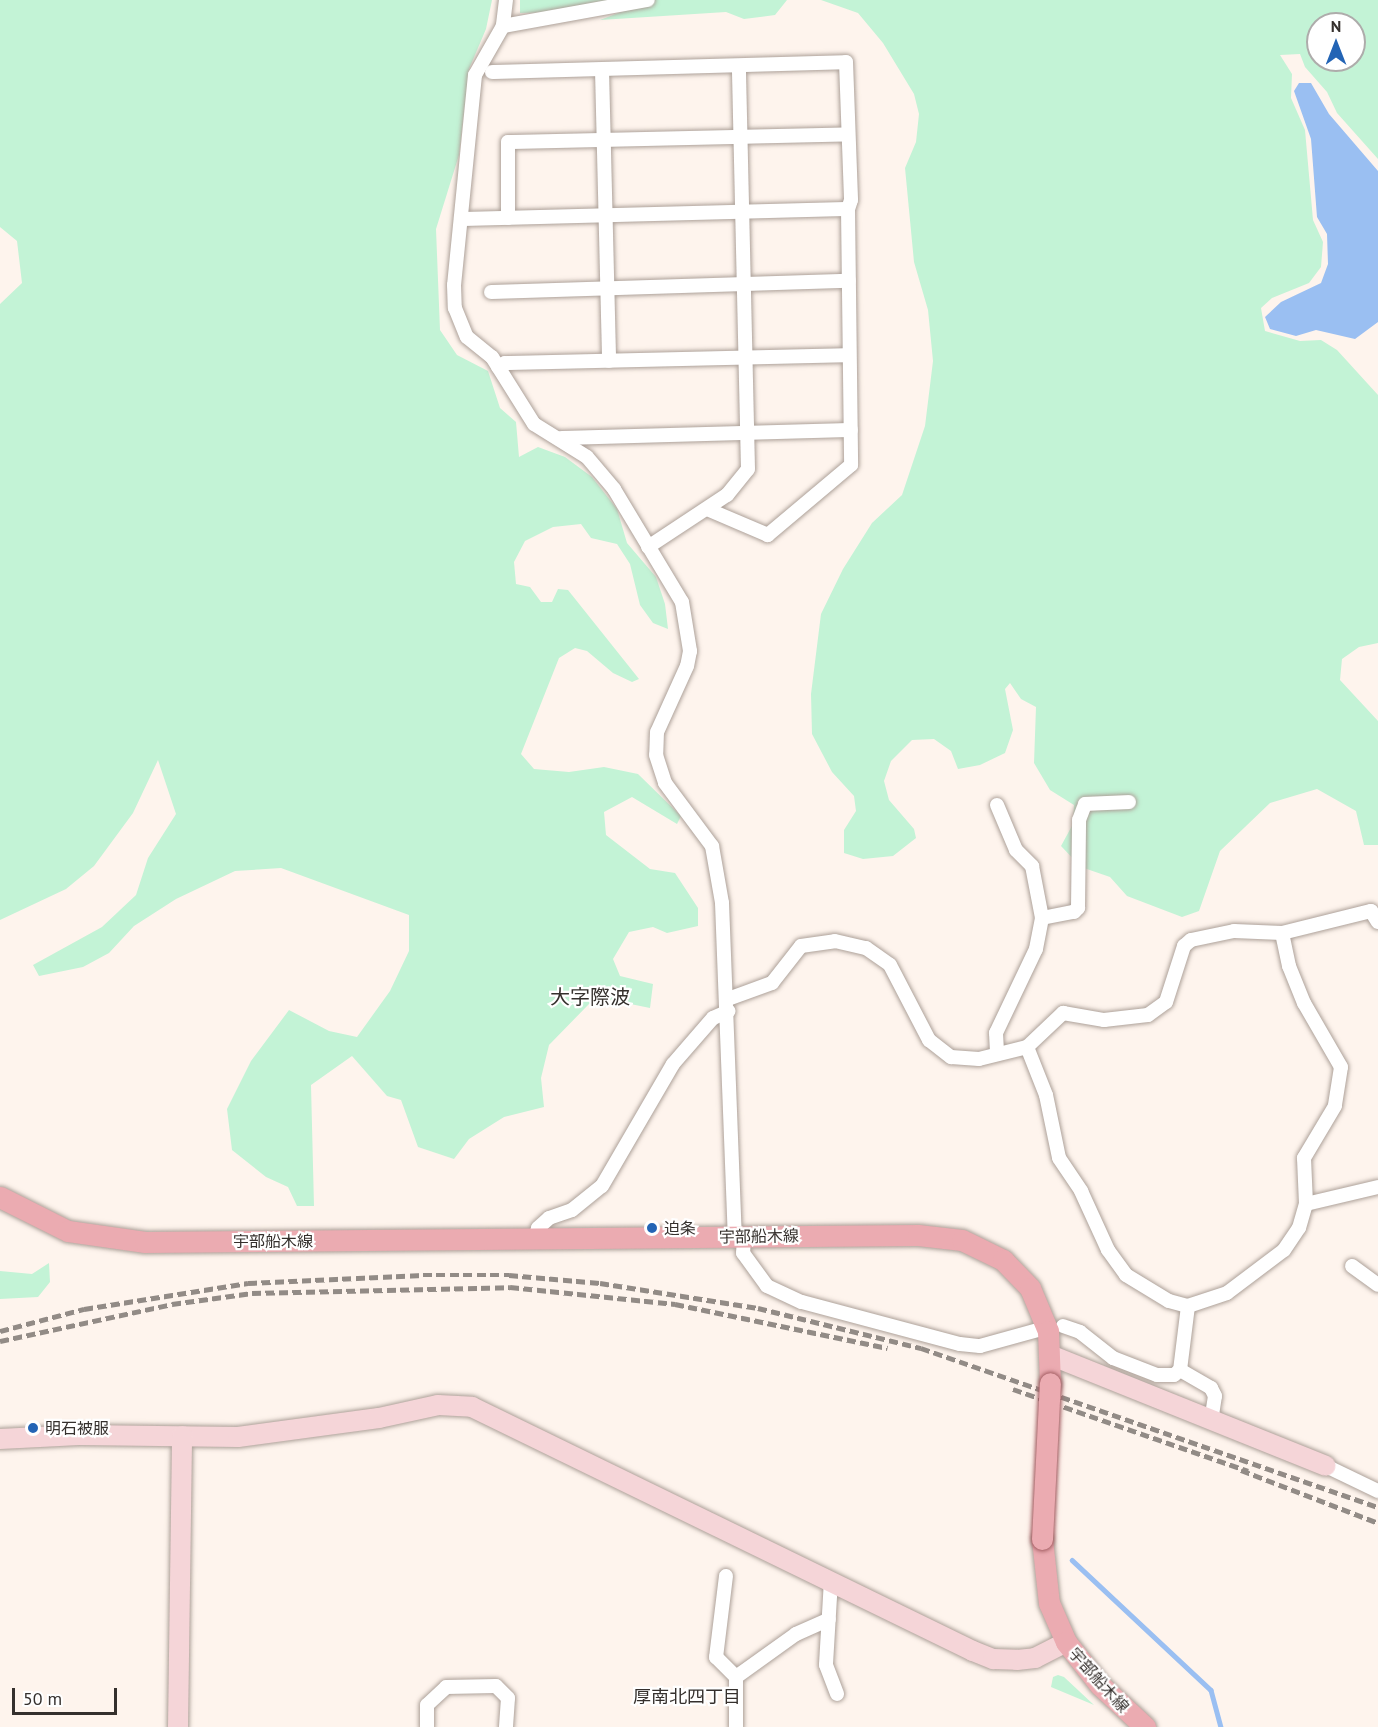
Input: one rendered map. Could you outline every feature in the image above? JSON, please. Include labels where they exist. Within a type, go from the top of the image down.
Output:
[{"type":"main road","name":"宇部船木線","points":[[0,1197],[68,1231],[145,1242],[918,1235],[974,1245],[1003,1260],[1030,1288],[1043,1315],[1050,1355],[1042,1539],[1049,1603],[1066,1642],[1100,1685],[1145,1727]]},
{"type":"street","points":[[506,0],[503,26],[475,75],[455,308],[467,337],[498,367],[534,424],[561,438],[587,457],[608,481],[676,588],[690,635],[687,666],[657,732],[658,768],[712,846],[726,932],[739,1236],[743,1253],[766,1286],[802,1302],[960,1344],[980,1346],[1038,1330]]},
{"type":"street","points":[[503,26],[648,0]]},
{"type":"street","points":[[492,72],[846,62],[851,200],[848,209],[851,465],[768,535],[706,508]]},
{"type":"street","points":[[648,547],[727,495],[748,469],[739,66]]},
{"type":"street","points":[[602,70],[609,361]]},
{"type":"street","points":[[507,218],[507,142],[848,134]]},
{"type":"street","points":[[461,219],[848,209]]},
{"type":"street","points":[[490,292],[745,282],[849,281]]},
{"type":"street","points":[[498,367],[505,363],[849,355]]},
{"type":"street","points":[[561,438],[747,431],[851,430]]},
{"type":"street","points":[[1042,918],[1074,912],[1078,908],[1079,820],[1086,804],[1129,802]]},
{"type":"street","points":[[997,805],[1016,850],[1032,866],[1042,918],[1036,950],[996,1033],[997,1054]]},
{"type":"street","points":[[534,1240],[538,1228],[549,1218],[572,1210],[602,1186],[673,1064],[712,1018],[728,1005],[772,983],[801,946],[835,941],[866,948],[890,965],[929,1040],[939,1049],[963,1059],[1027,1047],[1063,1013],[1104,1020],[1148,1015],[1166,1002],[1184,946],[1191,940],[1234,931],[1282,933],[1371,911],[1378,922]]},
{"type":"street","points":[[1027,1047],[1046,1095],[1059,1158],[1081,1191],[1108,1251],[1126,1275],[1143,1288],[1188,1306],[1214,1300],[1260,1272],[1299,1228],[1306,1204],[1304,1158],[1335,1106],[1341,1067],[1304,1003],[1289,966],[1282,933]]},
{"type":"street","points":[[1306,1204],[1378,1187]]},
{"type":"street","points":[[1352,1266],[1378,1285]]},
{"type":"street","points":[[1063,1326],[1080,1332],[1113,1358],[1157,1375],[1174,1375],[1180,1370],[1188,1306]]},
{"type":"street","points":[[1050,1355],[1326,1466],[1378,1491]]},
{"type":"street","points":[[1180,1370],[1211,1388],[1215,1396],[1211,1420]]},
{"type":"street","points":[[0,1439],[79,1435],[182,1436],[282,1432],[438,1405],[472,1407],[993,1659],[1035,1658],[1066,1642]]},
{"type":"street","points":[[178,1727],[182,1436]]},
{"type":"street","points":[[726,1576],[716,1657],[736,1677],[736,1727]]},
{"type":"street","points":[[831,1580],[826,1665],[837,1694]]},
{"type":"street","points":[[736,1677],[796,1634],[829,1619]]},
{"type":"street","points":[[427,1727],[428,1705],[446,1687],[496,1686],[508,1698],[506,1727]]},
{"type":"green space","points":[[0,0],[492,0],[486,29],[469,69],[459,155],[436,229],[440,330],[457,355],[488,371],[500,408],[516,422],[519,457],[538,447],[565,457],[592,477],[617,509],[627,543],[656,577],[665,604],[668,629],[653,623],[640,605],[630,564],[617,544],[591,538],[581,524],[553,527],[525,541],[514,562],[516,584],[530,587],[541,602],[552,602],[558,589],[568,590],[639,679],[632,682],[613,673],[587,651],[575,648],[559,658],[521,754],[534,769],[569,772],[604,767],[638,774],[681,816],[677,824],[632,797],[604,812],[606,835],[650,869],[675,873],[698,908],[698,926],[667,933],[653,927],[629,932],[613,959],[620,976],[653,984],[650,1008],[611,1000],[589,1004],[549,1045],[541,1078],[544,1107],[504,1117],[469,1139],[454,1159],[418,1147],[401,1100],[387,1096],[352,1056],[311,1085],[314,1206],[297,1206],[288,1187],[266,1177],[232,1150],[227,1109],[251,1061],[289,1010],[329,1031],[357,1037],[390,991],[409,951],[409,915],[281,868],[235,871],[176,899],[134,926],[109,953],[83,967],[39,976],[33,965],[102,927],[136,895],[148,858],[176,814],[158,760],[133,813],[94,866],[66,889],[0,920],[0,304],[22,283],[17,241],[0,227]]},
{"type":"green space","points":[[520,0],[638,0],[560,12],[520,13]]},
{"type":"green space","points":[[652,0],[787,0],[775,15],[744,19],[726,12],[600,20]]},
{"type":"green space","points":[[821,0],[1378,0],[1378,159],[1337,113],[1327,92],[1309,72],[1366,72],[1366,12],[1306,12],[1306,68],[1300,54],[1280,55],[1292,74],[1291,98],[1305,130],[1313,220],[1323,242],[1321,267],[1309,283],[1272,298],[1261,308],[1265,331],[1300,341],[1321,340],[1337,350],[1378,395],[1378,643],[1359,647],[1342,659],[1340,680],[1378,721],[1378,845],[1364,845],[1356,811],[1317,789],[1270,803],[1220,851],[1199,911],[1182,917],[1127,896],[1110,877],[1081,867],[1061,846],[1073,824],[1074,805],[1050,790],[1034,763],[1036,707],[1021,699],[1010,683],[1005,689],[1013,730],[1005,753],[980,765],[958,769],[951,751],[934,739],[912,740],[891,761],[884,781],[889,800],[914,829],[916,838],[893,856],[863,859],[844,853],[844,830],[856,811],[854,796],[832,772],[812,734],[811,694],[821,614],[843,569],[872,523],[902,495],[925,426],[933,361],[928,310],[914,262],[905,168],[916,142],[919,114],[914,94],[883,43],[858,13]]},
{"type":"green space","points":[[49,1263],[50,1282],[38,1297],[0,1299],[0,1271],[32,1274]]},
{"type":"green space","points":[[1058,1675],[1064,1677],[1094,1705],[1051,1687],[1053,1677]]},
{"type":"water","points":[[1299,83],[1311,83],[1329,114],[1378,171],[1378,322],[1355,339],[1316,330],[1296,336],[1270,329],[1265,317],[1281,302],[1321,283],[1328,264],[1327,234],[1317,217],[1311,139],[1294,91]]},
{"type":"waterway","points":[[1072,1560],[1211,1690],[1221,1727]]},
{"type":"railway","points":[[0,1331],[84,1309],[248,1283],[423,1275],[509,1275],[600,1283],[758,1308],[921,1348],[1378,1507]]},
{"type":"railway","points":[[0,1341],[172,1304],[252,1293],[510,1287],[675,1304],[887,1348]]},
{"type":"railway","points":[[1013,1389],[1248,1471]]},
{"type":"railway","points":[[1241,1470],[1378,1523]]},
{"type":"place","name":"迫条","points":[[652,1228]]},
{"type":"place","name":"明石被服","points":[[33,1428]]},
{"type":"district","name":"大字際波","points":[[590,997]]},
{"type":"district","name":"厚南北四丁目","points":[[687,1697]]}]
